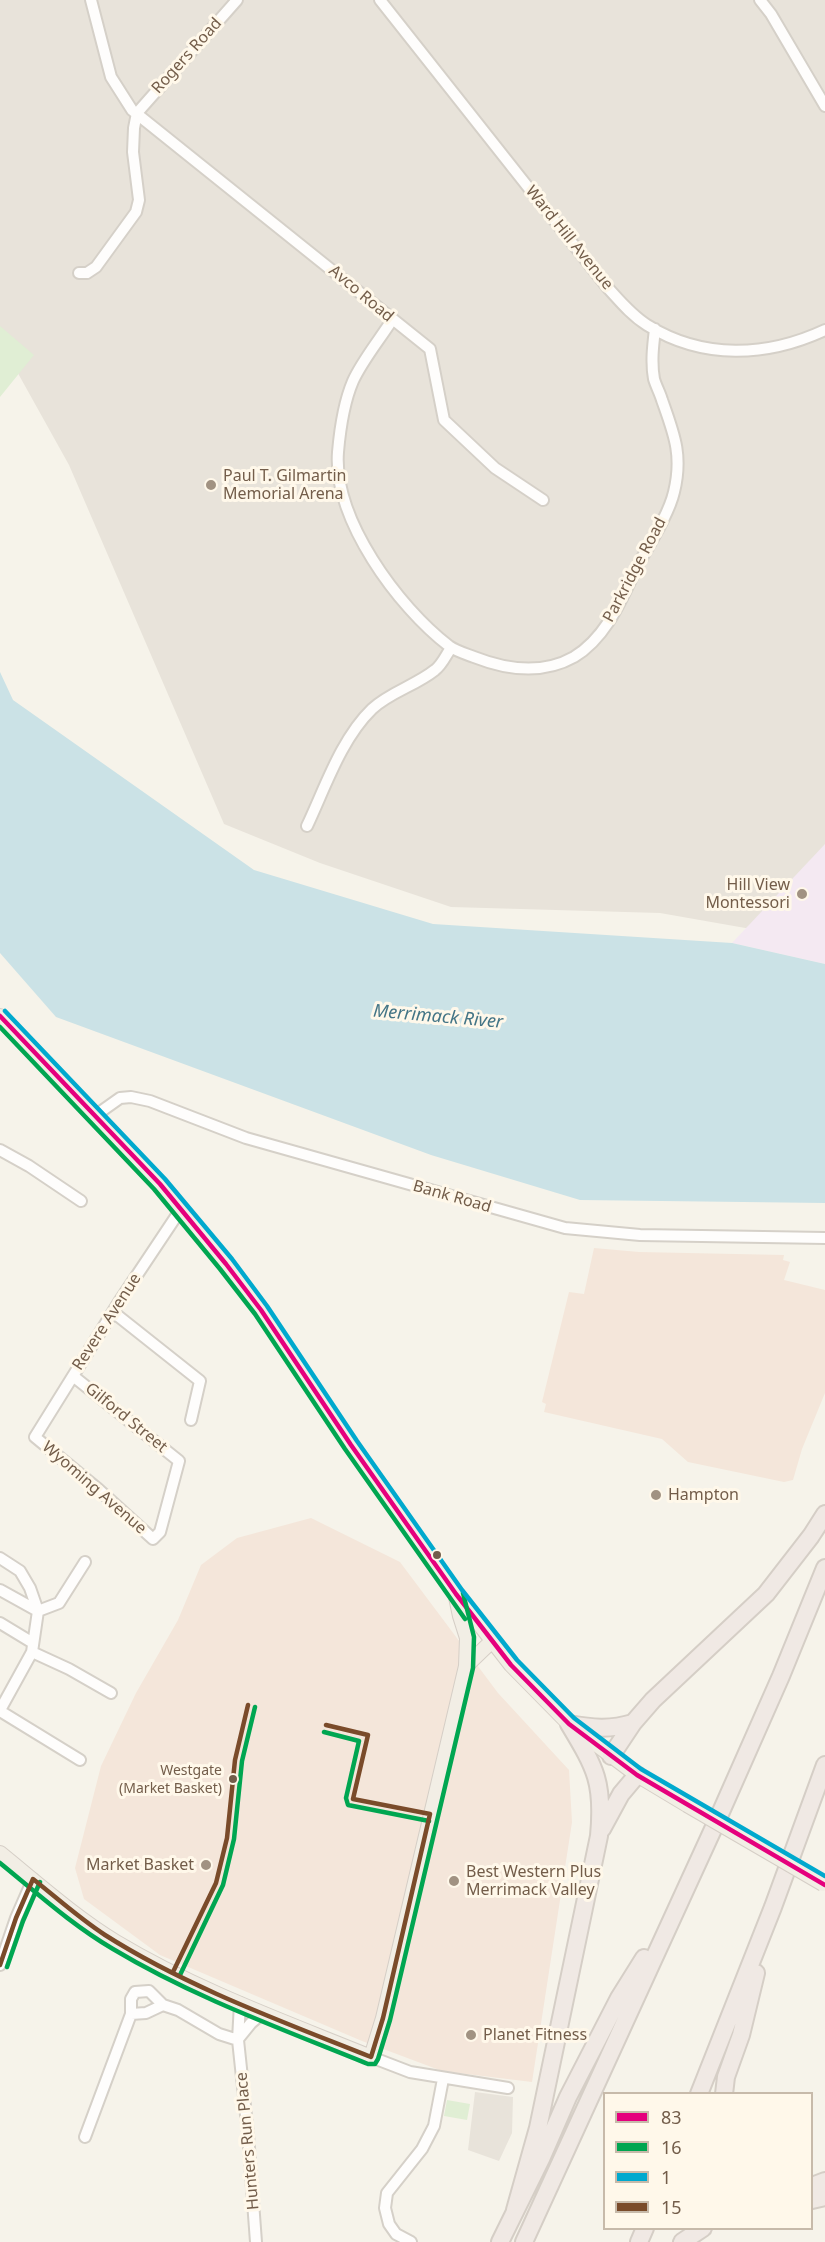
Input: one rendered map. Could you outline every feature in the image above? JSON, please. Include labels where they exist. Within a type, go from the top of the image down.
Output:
[{"type":"highway","points":[[611,1755],[633,1723],[678,1675],[766,1594],[825,1514]]},
{"type":"highway","points":[[524,2242],[781,1676],[825,1568]]},
{"type":"highway","points":[[569,1724],[617,1728],[633,1723]]},
{"type":"highway","points":[[515,2210],[538,2128],[598,1836],[601,1796],[597,1777],[587,1754],[569,1724]]},
{"type":"highway","points":[[700,2092],[773,1907],[825,1766]]},
{"type":"highway","points":[[598,1836],[621,1794],[637,1775]]},
{"type":"highway","points":[[500,2242],[541,2159],[568,2097],[619,1998],[676,1906]]},
{"type":"highway","points":[[724,2092],[726,2077],[741,2035],[773,1907]]},
{"type":"highway","points":[[682,2242],[701,2230]]},
{"type":"main road","points":[[0,1016],[96,1115],[181,1209],[261,1310],[351,1445],[491,1642],[569,1724],[637,1775],[824,1884]]},
{"type":"main road","points":[[0,1852],[115,1941],[173,1972],[240,2003],[371,2057],[383,2018],[466,1666],[467,1638],[456,1594]]},
{"type":"main road","points":[[466,1666],[491,1642]]},
{"type":"street","name":"Avco Road","points":[[91,0],[111,77],[132,110],[430,349],[444,420],[495,468],[543,500]]},
{"type":"street","name":"Rogers Road","points":[[137,113],[237,0]]},
{"type":"street","name":"Ward Hill Avenue","points":[[380,0],[607,287],[628,310],[655,329],[687,345],[736,352],[778,347],[825,330]]},
{"type":"street","points":[[760,0],[771,14],[825,106]]},
{"type":"street","points":[[79,273],[87,273],[96,267],[136,212],[139,200],[133,152],[137,113]]},
{"type":"street","name":"Parkridge Road","points":[[392,320],[353,381],[343,417],[338,454],[340,486],[350,516],[366,551],[393,588],[424,623],[451,648],[494,665],[520,670],[553,666],[575,656],[596,639],[617,608],[674,495],[678,464],[676,439],[655,381],[652,363],[655,329]]},
{"type":"street","points":[[307,826],[353,730],[373,708],[392,694],[416,684],[437,669],[451,648]]},
{"type":"street","name":"Bank Road","points":[[96,1115],[120,1098],[131,1097],[150,1101],[246,1138],[565,1228],[640,1235],[825,1238]]},
{"type":"street","points":[[0,1150],[29,1166],[81,1201]]},
{"type":"street","name":"Revere Avenue","points":[[35,1437],[181,1209]]},
{"type":"street","points":[[113,1312],[200,1381],[191,1420]]},
{"type":"street","name":"Gilford Street","points":[[73,1376],[179,1461],[160,1532],[153,1539]]},
{"type":"street","name":"Wyoming Avenue","points":[[35,1437],[98,1489],[153,1539]]},
{"type":"street","points":[[0,1558],[20,1571],[30,1588],[38,1611],[33,1648],[0,1710],[80,1760]]},
{"type":"street","points":[[0,1590],[38,1611],[59,1603],[85,1562]]},
{"type":"street","points":[[0,1623],[33,1648],[111,1693]]},
{"type":"street","points":[[0,1965],[33,1879]]},
{"type":"street","points":[[85,2137],[131,2013],[132,1994],[140,1990],[149,1991],[163,2005],[177,2010],[219,2034],[238,2040],[251,2023],[263,2013]]},
{"type":"street","name":"Hunters Run Place","points":[[240,2003],[238,2040],[251,2164],[256,2242]]},
{"type":"street","points":[[131,2013],[146,2013],[163,2005]]},
{"type":"street","points":[[371,2057],[410,2072],[508,2088]]},
{"type":"street","points":[[411,2242],[396,2238],[389,2224],[385,2208],[387,2193],[422,2149],[434,2126],[443,2079]]},
{"type":"shaded area","points":[[0,0],[825,0],[825,942],[660,913],[451,907],[320,863],[224,824],[69,465],[0,341]]},
{"type":"shaded area","name":"Hill View Montessori","points":[[825,844],[825,964],[732,943]]},
{"type":"shaded area","points":[[594,1248],[639,1252],[784,1255],[783,1260],[790,1262],[784,1280],[825,1290],[825,1393],[802,1449],[793,1480],[784,1482],[688,1462],[662,1439],[544,1412],[546,1404],[542,1402],[569,1292],[584,1294]]},
{"type":"shaded area","points":[[311,1518],[400,1562],[498,1693],[569,1770],[572,1822],[532,2082],[442,2071],[362,2041],[160,1955],[84,1899],[75,1868],[101,1766],[136,1693],[178,1620],[201,1565],[237,1538]]},
{"type":"shaded area","points":[[475,2092],[513,2097],[512,2133],[499,2161],[468,2150]]},
{"type":"green space","points":[[0,326],[34,355],[0,397]]},
{"type":"green space","points":[[447,2100],[470,2104],[467,2120],[444,2116]]},
{"type":"water","name":"Merrimack River","points":[[0,672],[13,700],[254,870],[433,924],[732,943],[825,964],[825,1203],[580,1200],[431,1155],[56,1017],[0,953]]},
{"type":"transit line","name":"1","points":[[5,1011],[165,1179],[232,1259],[267,1306],[357,1441],[462,1590],[517,1660],[574,1718],[641,1769],[825,1876]]},
{"type":"transit line","name":"83","points":[[0,1016],[160,1184],[226,1264],[261,1310],[351,1445],[456,1594],[511,1665],[569,1724],[637,1775],[825,1885]]},
{"type":"transit line","name":"16","points":[[0,1027],[154,1189],[220,1269],[255,1314],[345,1449],[465,1619]]},
{"type":"transit line","name":"16","points":[[0,1863],[83,1930],[143,1966],[238,2011],[368,2064],[375,2064],[390,2020],[473,1668],[474,1637],[463,1593]]},
{"type":"transit line","name":"15","points":[[173,1972],[216,1883],[227,1838],[235,1760],[248,1705]]},
{"type":"transit line","name":"16","points":[[180,1975],[223,1885],[234,1839],[242,1761],[255,1707]]},
{"type":"transit line","name":"15","points":[[0,1965],[16,1918],[33,1879],[96,1929],[168,1971],[235,2002],[371,2057],[383,2018],[430,1814],[353,1799],[368,1735],[326,1725]]},
{"type":"transit line","name":"16","points":[[324,1732],[359,1741],[346,1798],[348,1805],[429,1821]]},
{"type":"transit line","name":"16","points":[[7,1967],[40,1882]]},
{"type":"place","name":"Paul T. Gilmartin Memorial Arena","points":[[211,485]]},
{"type":"place","name":"Hill View Montessori","points":[[802,894]]},
{"type":"place","name":"Hampton","points":[[656,1495]]},
{"type":"place","name":"Westgate (Market Basket)","points":[[233,1779]]},
{"type":"place","name":"Market Basket","points":[[206,1865]]},
{"type":"place","name":"Best Western Plus Merrimack Valley","points":[[454,1881]]},
{"type":"place","name":"Planet Fitness","points":[[471,2035]]}]
